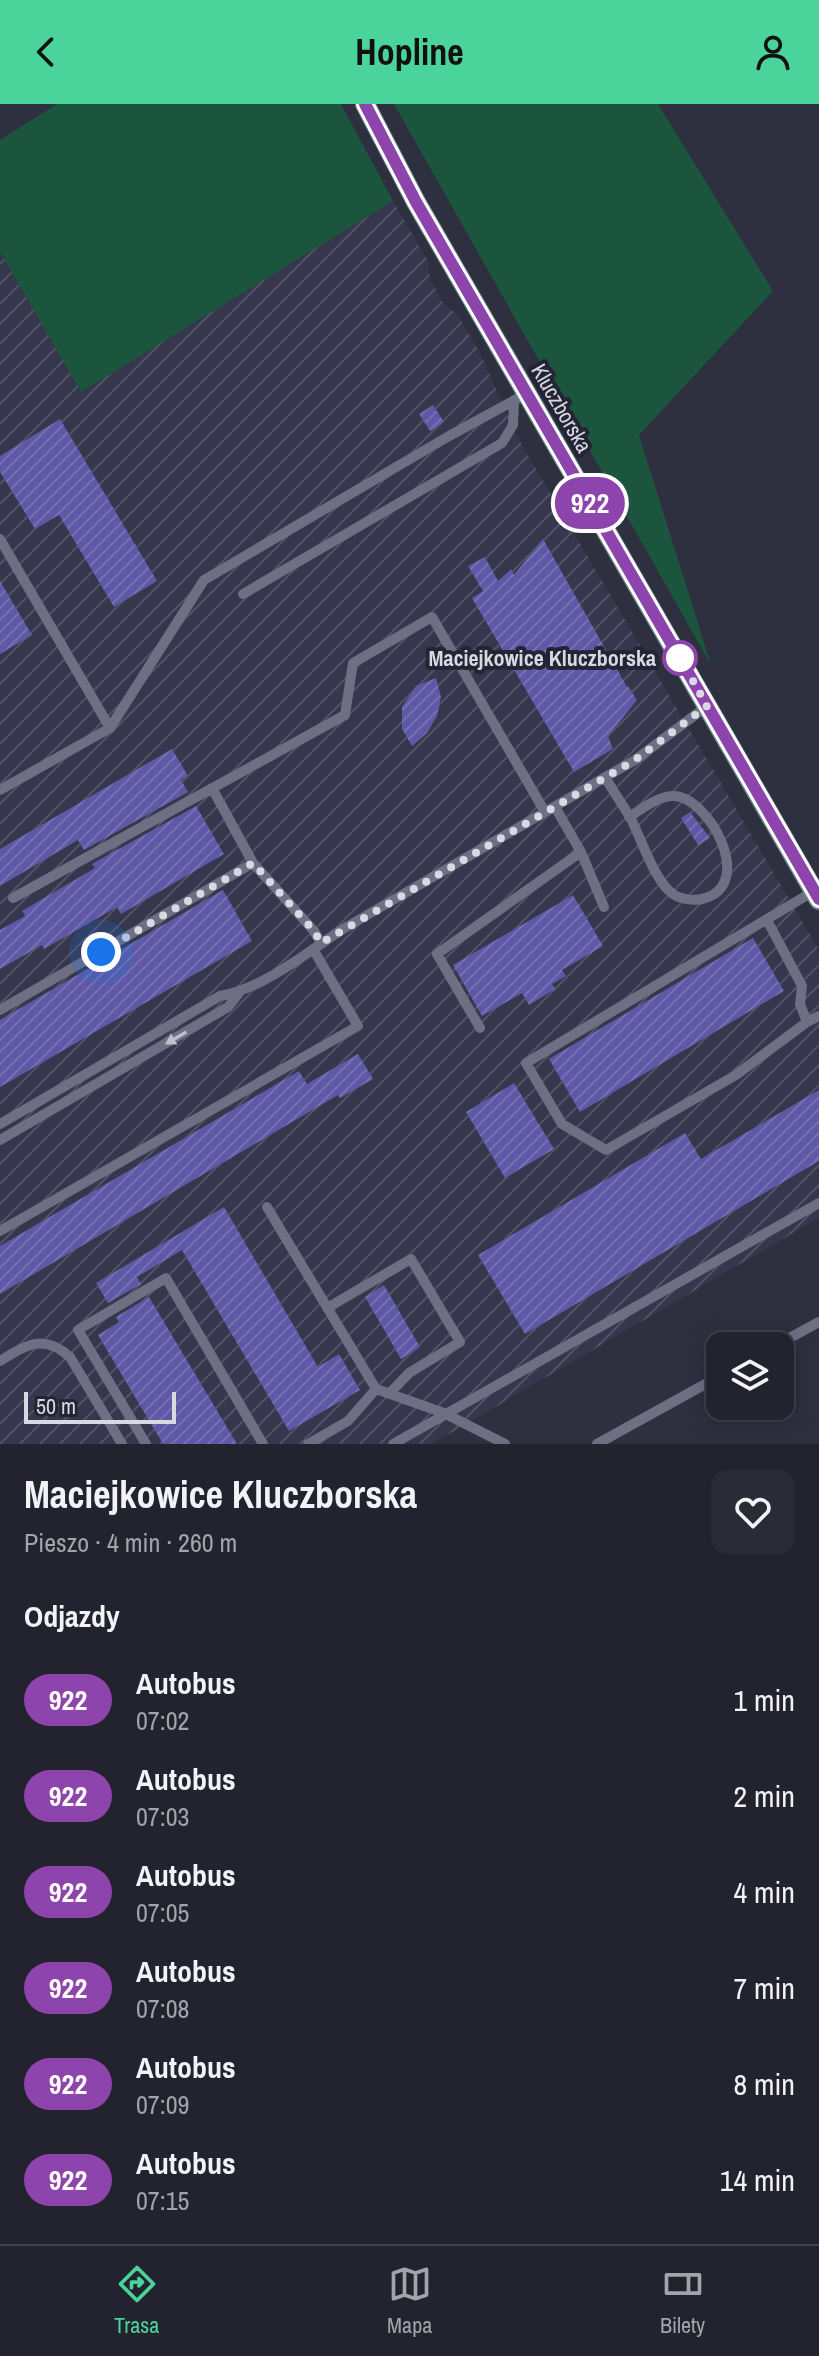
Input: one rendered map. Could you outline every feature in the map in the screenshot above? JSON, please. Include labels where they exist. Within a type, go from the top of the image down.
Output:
[{"type":"street","name":"Kluczborska","points":[[365,104],[520,397],[707,706],[816,895]]},
{"type":"lane","points":[[243,594],[502,443],[513,425],[520,397]]},
{"type":"lane","points":[[0,790],[110,728],[204,580],[520,397]]},
{"type":"lane","points":[[0,539],[110,728]]},
{"type":"lane","points":[[13,898],[345,715],[353,663],[432,617],[550,810],[581,852],[604,907]]},
{"type":"lane","points":[[0,1140],[228,1007],[239,993],[317,946],[635,760],[707,706]]},
{"type":"lane","points":[[605,777],[664,885],[673,895],[700,899],[721,888],[729,866],[727,854],[699,806],[689,799],[673,796],[659,799],[629,817]]},
{"type":"lane","points":[[0,1231],[358,1026],[317,946],[314,931],[253,863],[212,788]]},
{"type":"lane","points":[[480,1028],[437,954],[581,852]]},
{"type":"lane","points":[[0,1010],[253,863]]},
{"type":"lane","points":[[816,895],[767,920],[526,1063],[562,1124],[606,1150],[736,1075],[819,1016]]},
{"type":"lane","points":[[767,920],[802,986],[800,1004],[807,1022]]},
{"type":"lane","points":[[0,1124],[220,996],[239,993]]},
{"type":"lane","points":[[393,1444],[819,1203]]},
{"type":"lane","points":[[267,1207],[376,1389],[444,1413],[505,1444]]},
{"type":"lane","points":[[327,1308],[411,1259],[460,1342],[409,1373],[389,1394]]},
{"type":"lane","points":[[146,1444],[78,1330],[166,1278],[263,1444]]},
{"type":"lane","points":[[794,1336],[819,1322]]},
{"type":"lane","points":[[0,1361],[27,1345],[45,1343],[59,1347],[70,1357],[122,1444]]},
{"type":"lane","points":[[597,1444],[706,1384]]},
{"type":"lane","points":[[308,1444],[348,1421],[376,1389]]},
{"type":"shaded area","points":[[393,201],[428,261],[430,279],[443,303],[458,315],[480,353],[518,438],[819,950],[819,1218],[432,1444],[0,1444],[0,252],[81,391]]},
{"type":"green space","points":[[57,104],[341,104],[393,201],[81,392],[0,252],[0,140]]},
{"type":"green space","points":[[394,104],[658,104],[773,291],[639,435],[711,665]]},
{"type":"building","points":[[433,405],[444,422],[430,431],[419,414]]},
{"type":"building","points":[[60,419],[157,581],[114,607],[59,515],[35,529],[0,472],[0,456]]},
{"type":"building","points":[[543,539],[637,700],[608,736],[613,749],[574,772],[472,598],[483,591],[468,566],[485,557],[498,581],[511,569],[514,575]]},
{"type":"building","points":[[0,581],[32,635],[0,654]]},
{"type":"building","points":[[436,678],[441,697],[437,716],[427,733],[412,746],[402,729],[402,707],[416,686]]},
{"type":"building","points":[[172,749],[188,776],[181,780],[188,792],[84,850],[78,840],[0,886],[0,849]]},
{"type":"building","points":[[196,806],[224,854],[121,914],[117,907],[44,949],[42,945],[0,969],[0,930],[25,916],[22,911],[95,868],[92,864]]},
{"type":"building","points":[[690,812],[710,838],[698,845],[681,818]]},
{"type":"building","points":[[223,890],[252,941],[0,1087],[0,1020]]},
{"type":"building","points":[[573,895],[603,946],[562,970],[566,976],[552,984],[555,989],[529,1005],[522,993],[482,1016],[453,965]]},
{"type":"building","points":[[753,938],[784,991],[580,1112],[549,1059]]},
{"type":"building","points":[[358,1054],[373,1079],[340,1098],[338,1095],[0,1294],[0,1246],[299,1071],[307,1084]]},
{"type":"building","points":[[514,1083],[554,1149],[505,1178],[466,1112]]},
{"type":"building","points":[[819,1090],[819,1161],[525,1334],[478,1255],[685,1133],[701,1159]]},
{"type":"building","points":[[224,1207],[318,1367],[339,1354],[360,1390],[289,1431],[182,1250],[137,1277],[141,1284],[108,1303],[96,1283]]},
{"type":"building","points":[[384,1285],[420,1347],[401,1359],[365,1297]]},
{"type":"building","points":[[149,1297],[237,1444],[163,1444],[98,1335],[119,1322],[116,1317]]},
{"type":"bus line","name":"922","points":[[365,104],[416,202],[510,367],[819,899]]},
{"type":"place","name":"Maciejkowice Kluczborska","points":[[680,658]]},
{"type":"route","points":[[101,952],[253,863],[314,931],[321,943],[635,760],[707,706],[680,658]]}]
